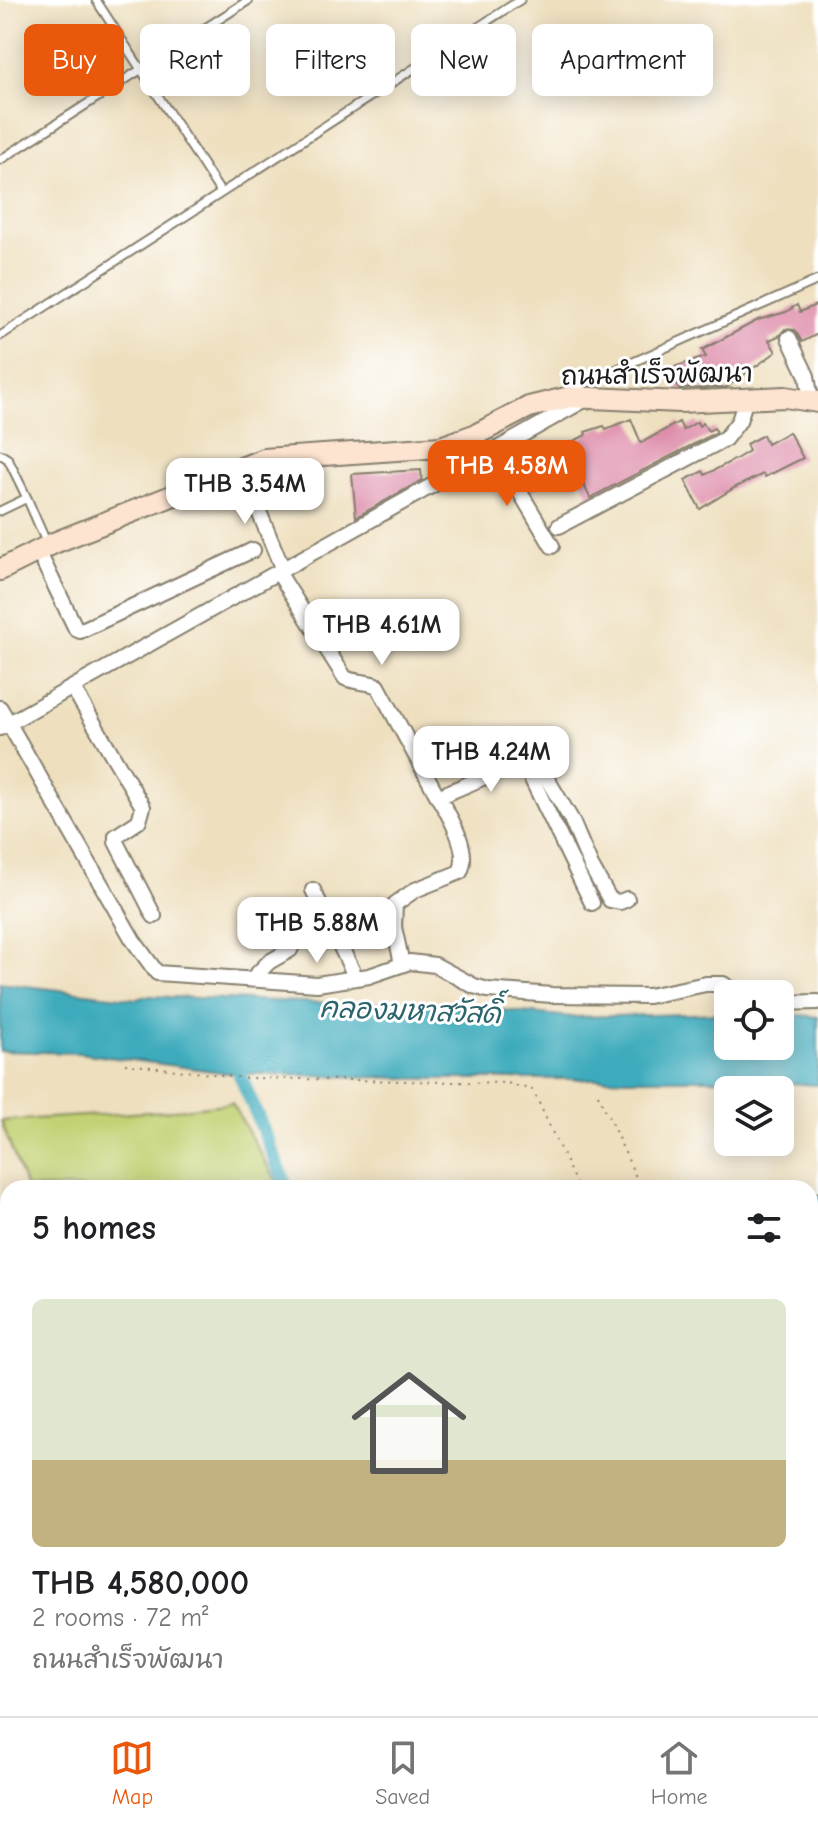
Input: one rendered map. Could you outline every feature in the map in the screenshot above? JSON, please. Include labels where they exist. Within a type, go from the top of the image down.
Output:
[{"type":"street","points":[[789,338],[813,373],[815,401]]},
{"type":"street","name":"ถนนสำเร็จพัฒนา","points":[[0,570],[43,548],[264,459],[441,447],[550,400],[588,398],[680,402],[785,397],[815,401]]},
{"type":"street","points":[[5,726],[588,398]]},
{"type":"street","points":[[559,526],[725,439],[739,421],[746,399]]},
{"type":"street","points":[[495,450],[552,546]]},
{"type":"street","points":[[241,468],[281,571],[345,678],[378,686],[456,833],[463,867],[460,872],[404,895],[395,904],[394,927],[402,964]]},
{"type":"street","points":[[43,548],[76,629],[80,631],[253,550]]},
{"type":"street","points":[[73,688],[143,807],[139,821],[116,836],[116,842],[154,916]]},
{"type":"street","points":[[0,708],[5,726],[133,940],[157,973],[317,984],[356,978],[410,962],[435,965],[488,990],[552,995],[648,996],[714,984]]},
{"type":"street","points":[[438,797],[475,780],[524,763],[533,764],[543,772],[571,819],[610,900],[620,902],[627,899]]},
{"type":"street","points":[[524,763],[592,903]]},
{"type":"street","points":[[313,890],[356,978]]},
{"type":"street","points":[[253,978],[269,962],[290,950],[292,946],[285,927]]},
{"type":"street","points":[[794,1003],[818,1002]]},
{"type":"lane","points":[[96,0],[140,69]]},
{"type":"lane","points":[[212,24],[249,0]]},
{"type":"lane","points":[[0,336],[520,0]]},
{"type":"lane","points":[[0,160],[140,72]]},
{"type":"lane","points":[[157,96],[221,193]]},
{"type":"lane","points":[[550,400],[818,280]]},
{"type":"lane","points":[[0,454],[8,459],[27,498],[43,548]]},
{"type":"lane","points":[[0,511],[27,498]]},
{"type":"path","points":[[125,1064],[246,1078],[507,1083],[533,1090],[574,1180]]},
{"type":"path","points":[[598,1094],[637,1180]]},
{"type":"green space","points":[[232,1103],[275,1180],[23,1180],[1,1121],[165,1111]]},
{"type":"water","name":"คลองมหาสวัสดิ์","points":[[0,983],[137,999],[146,996],[353,1004],[421,1002],[572,1017],[714,1013],[714,1060],[794,1060],[794,1014],[818,1017],[818,1085],[794,1084],[794,1076],[714,1076],[714,1079],[432,1079],[228,1073],[79,1053],[0,1051]]},
{"type":"building","points":[[818,304],[818,334],[802,342],[795,330],[785,329],[769,340],[776,352],[727,387],[679,389],[671,368],[706,357],[702,350],[758,320],[786,312],[797,305],[800,312]]},
{"type":"building","points":[[631,419],[641,443],[679,422],[683,430],[697,422],[699,426],[703,423],[708,431],[714,428],[717,432],[590,498],[577,470],[555,481],[552,474],[534,482],[537,487],[530,490],[521,474],[525,473],[521,463],[536,456],[538,461],[566,449],[564,446],[586,435],[585,432],[604,426],[606,429]]},
{"type":"building","points":[[789,432],[803,458],[734,488],[700,509],[685,480],[703,471],[705,475],[736,459],[749,451],[746,444],[763,435],[767,444]]},
{"type":"building","points":[[421,470],[422,480],[356,517],[352,474]]},
{"type":"waterway","points":[[233,1058],[284,1180]]}]
